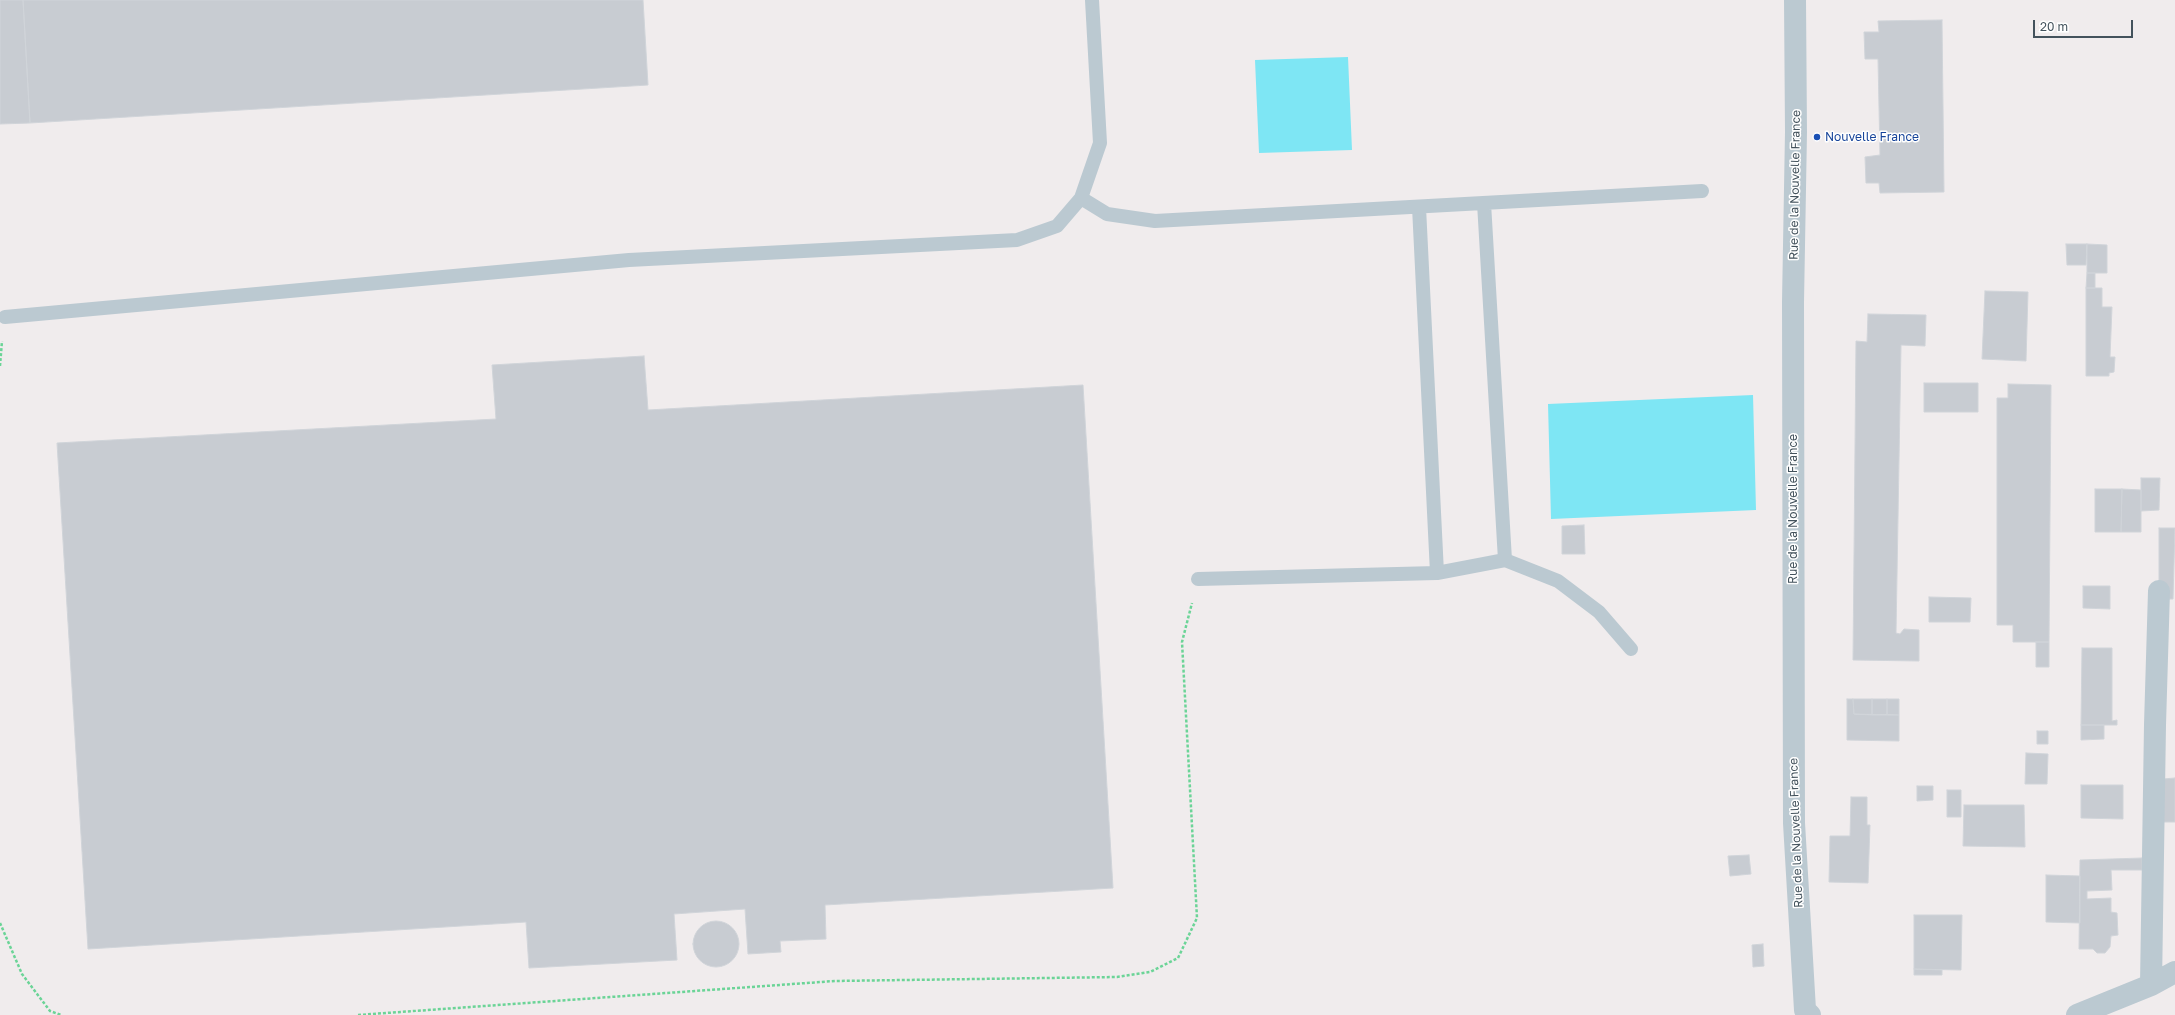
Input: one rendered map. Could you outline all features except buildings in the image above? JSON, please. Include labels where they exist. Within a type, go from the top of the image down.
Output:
[{"type":"street","name":"Rue de la Nouvelle France","points":[[1795,0],[1794,823],[1805,1010],[1810,1015]]},
{"type":"street","points":[[2151,985],[2155,725],[2159,591]]},
{"type":"street","points":[[2077,1015],[2151,985],[2175,972]]},
{"type":"lane","points":[[5,317],[629,260],[1017,240],[1057,226],[1081,198],[1100,143],[1092,0]]},
{"type":"lane","points":[[1081,198],[1107,214],[1155,221],[1702,191]]},
{"type":"lane","points":[[1484,203],[1505,560]]},
{"type":"lane","points":[[1420,207],[1437,573]]},
{"type":"lane","points":[[1198,579],[1437,573],[1505,560],[1558,581],[1599,612],[1631,649]]},
{"type":"path","points":[[358,1015],[835,981],[1117,977],[1150,972],[1178,958],[1197,918],[1182,642],[1198,579]]},
{"type":"path","points":[[0,923],[22,974],[50,1011],[61,1015]]},
{"type":"water","points":[[1348,57],[1352,150],[1259,153],[1255,60]]},
{"type":"water","points":[[1753,395],[1756,510],[1551,519],[1548,404]]},
{"type":"place","name":"Nouvelle France","points":[[1817,137]]}]
